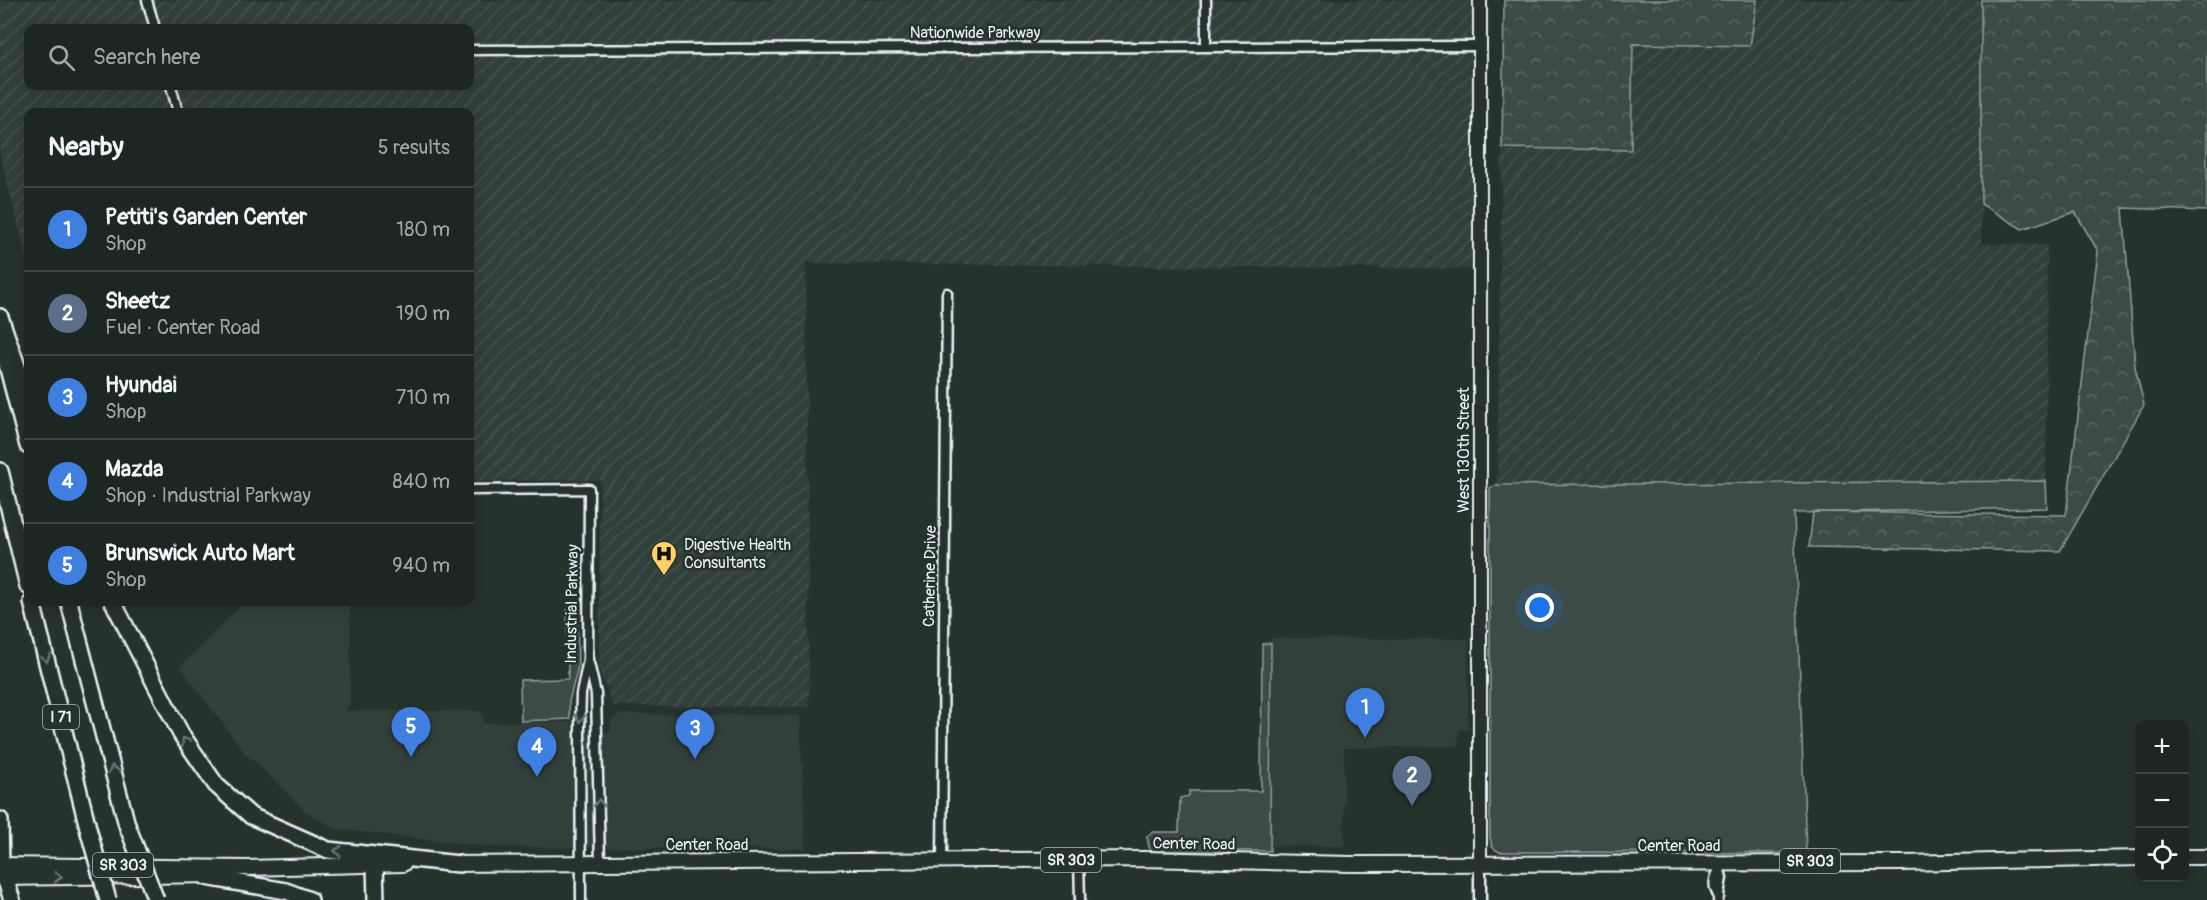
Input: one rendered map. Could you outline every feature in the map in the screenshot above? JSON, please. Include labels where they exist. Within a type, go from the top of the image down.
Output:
[{"type":"highway","points":[[0,317],[24,386]]},
{"type":"highway","points":[[0,337],[24,430]]},
{"type":"highway","points":[[0,471],[24,570]]},
{"type":"highway","name":"I 71","points":[[33,606],[108,900]]},
{"type":"highway","name":"I 71","points":[[70,606],[147,900]]},
{"type":"highway","points":[[115,606],[181,734],[216,785],[251,816],[328,850],[459,864]]},
{"type":"highway","points":[[0,820],[1,871],[12,900]]},
{"type":"highway","points":[[127,825],[156,900]]},
{"type":"highway","points":[[375,864],[376,900]]},
{"type":"highway","points":[[206,877],[286,891],[310,900]]},
{"type":"main road","name":"West 130th Street","points":[[1480,0],[1480,864]]},
{"type":"main road","points":[[2189,857],[2207,857]]},
{"type":"main road","name":"Center Road","points":[[1,871],[375,864],[1079,860],[1718,867],[2135,858]]},
{"type":"main road","name":"Center Road","points":[[1,871],[206,877],[247,868]]},
{"type":"street","points":[[147,0],[154,24]]},
{"type":"street","points":[[1206,0],[1206,47]]},
{"type":"street","name":"Nationwide Parkway","points":[[474,50],[1480,46]]},
{"type":"street","points":[[172,90],[177,108]]},
{"type":"street","name":"Catherine Drive","points":[[942,861],[947,292]]},
{"type":"street","name":"Industrial Parkway","points":[[474,490],[589,489],[588,660],[581,694],[580,727],[581,900]]},
{"type":"street","points":[[588,660],[596,694],[600,862]]},
{"type":"street","points":[[1079,860],[1080,900]]},
{"type":"street","name":"West 130th Street","points":[[1480,864],[1480,900]]},
{"type":"street","points":[[1718,867],[1714,879],[1714,889],[1718,899]]},
{"type":"shaded area","points":[[0,0],[1480,0],[1480,269],[806,263],[809,707],[613,706],[599,670],[600,480],[474,481],[474,108],[24,108],[24,248],[0,154]]},
{"type":"shaded area","points":[[1757,0],[1981,0],[1981,244],[2047,245],[2046,481],[1497,485],[1502,148],[1631,150],[1633,44],[1749,45]]},
{"type":"shaded area","points":[[240,606],[350,606],[350,704],[345,711],[481,711],[483,723],[571,722],[571,732],[611,732],[611,721],[618,714],[800,715],[806,849],[492,847],[336,829],[306,812],[242,749],[180,667]]},
{"type":"shaded area","points":[[1271,638],[1468,639],[1468,729],[1459,730],[1458,746],[1344,748],[1344,846],[1270,846]]},
{"type":"green space","points":[[1504,0],[1757,0],[1750,46],[1633,44],[1631,150],[1502,148]]},
{"type":"green space","points":[[1981,0],[2207,0],[2207,211],[2123,208],[2135,367],[2144,405],[2060,551],[1809,547],[1813,512],[2066,515],[2098,251],[2075,212],[2022,229],[1981,204]]},
{"type":"green space","points":[[2046,481],[2047,508],[1794,513],[1806,853],[1499,852],[1492,847],[1490,837],[1490,488],[1497,485]]},
{"type":"green space","points":[[567,610],[577,610],[578,667],[569,701],[570,719],[521,721],[520,680],[568,679]]},
{"type":"green space","points":[[1271,643],[1270,851],[1150,851],[1147,837],[1152,832],[1179,832],[1180,798],[1189,796],[1189,791],[1261,791],[1262,644]]},
{"type":"place","name":"Digestive Health Consultants","points":[[664,577]]},
{"type":"place","name":"Petiti's Garden Center","points":[[1365,738]]},
{"type":"place","name":"Brunswick Auto Mart","points":[[411,757]]},
{"type":"place","name":"Hyundai","points":[[695,759]]},
{"type":"place","name":"Mazda","points":[[537,777]]},
{"type":"place","name":"Sheetz","points":[[1412,806]]}]
